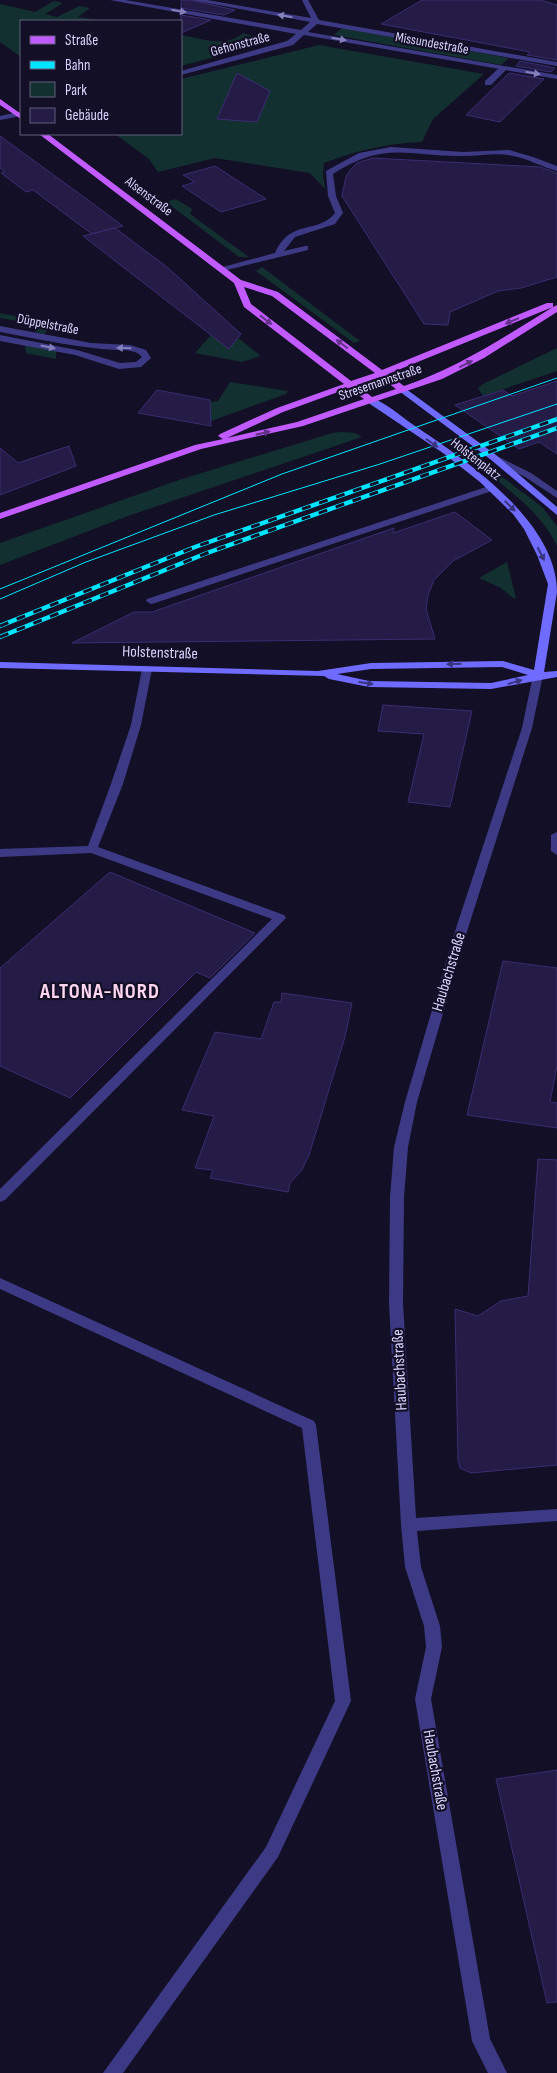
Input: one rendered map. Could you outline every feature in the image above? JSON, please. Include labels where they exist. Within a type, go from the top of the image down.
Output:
[{"type":"main road","points":[[0,101],[20,115]]},
{"type":"main road","name":"Alsenstraße","points":[[44,135],[238,282],[275,294],[381,373]]},
{"type":"main road","points":[[238,282],[247,305],[350,385]]},
{"type":"main road","name":"Stresemannstraße","points":[[0,516],[198,447],[280,410],[438,352],[557,302]]},
{"type":"main road","name":"Stresemannstraße","points":[[198,447],[300,424],[464,366],[557,308]]},
{"type":"main road","name":"Holstenplatz","points":[[381,373],[492,456],[557,512]]},
{"type":"main road","name":"Holstenplatz","points":[[350,385],[470,470],[492,488],[526,525],[545,560],[555,586],[538,674]]},
{"type":"main road","name":"Holstenstraße","points":[[318,674],[371,666],[503,664],[538,674],[557,674]]},
{"type":"main road","name":"Holstenstraße","points":[[0,665],[318,674],[369,684],[483,686],[507,684],[538,674]]},
{"type":"street","name":"Missundestraße","points":[[113,0],[557,77]]},
{"type":"street","name":"Missundestraße","points":[[195,0],[557,64]]},
{"type":"street","points":[[303,33],[316,21],[305,0]]},
{"type":"street","name":"Gefionstraße","points":[[182,73],[290,43],[303,33]]},
{"type":"street","points":[[488,83],[504,68]]},
{"type":"street","points":[[0,118],[20,115]]},
{"type":"street","points":[[278,255],[282,242],[292,234],[332,222],[339,213],[332,196],[329,173],[346,161],[367,151],[393,148],[457,154],[503,152],[523,156],[557,169]]},
{"type":"street","points":[[222,270],[305,248]]},
{"type":"street","name":"Düppelstraße","points":[[0,329],[91,346],[135,349],[143,352],[147,358],[138,365],[123,367],[84,354],[0,338]]},
{"type":"street","name":"Düppelstraße","points":[[84,354],[91,346]]},
{"type":"street","name":"Holstenplatz","points":[[492,456],[528,475],[557,495]]},
{"type":"street","points":[[151,602],[492,488]]},
{"type":"street","points":[[92,848],[117,784],[136,726],[147,669]]},
{"type":"street","name":"Haubachstraße","points":[[497,2072],[481,2041],[423,1699],[434,1647],[432,1626],[413,1567],[409,1525],[396,1303],[397,1196],[402,1146],[411,1102],[463,925],[527,728],[538,674]]},
{"type":"street","points":[[557,835],[557,851]]},
{"type":"street","points":[[0,853],[92,848],[280,918],[0,1197]]},
{"type":"street","points":[[0,1283],[309,1425],[343,1701],[272,1852],[112,2073]]},
{"type":"street","points":[[409,1525],[557,1515]]},
{"type":"green space","points":[[54,1],[63,3],[45,14],[57,17],[79,6],[90,8],[78,17],[97,20],[20,20],[20,56],[0,42],[0,4],[35,12]]},
{"type":"green space","points":[[342,28],[509,58],[501,65],[334,35]]},
{"type":"green space","points":[[243,33],[271,42],[182,66],[182,35],[214,41],[236,38]]},
{"type":"green space","points":[[319,45],[484,74],[433,119],[422,142],[372,148],[324,163],[325,189],[310,173],[215,158],[158,172],[149,159],[116,135],[182,135],[182,79]]},
{"type":"green space","points":[[176,199],[192,209],[190,214],[249,257],[239,257],[166,202]]},
{"type":"green space","points":[[262,267],[360,341],[354,343],[256,271]]},
{"type":"green space","points":[[0,313],[54,324],[44,334],[35,332],[33,324],[0,318]]},
{"type":"green space","points":[[228,330],[261,356],[242,362],[195,353],[211,335]]},
{"type":"green space","points":[[25,345],[56,351],[56,359],[26,353]]},
{"type":"green space","points":[[557,348],[557,371],[483,396],[478,388],[483,384]]},
{"type":"green space","points":[[230,382],[288,391],[286,394],[211,421],[210,402],[218,401]]},
{"type":"green space","points":[[332,433],[355,433],[362,437],[125,517],[0,565],[0,543],[179,480]]},
{"type":"green space","points":[[484,463],[542,507],[557,526],[557,546],[542,522],[533,512],[512,492],[478,465]]},
{"type":"green space","points":[[507,562],[516,598],[514,599],[501,588],[479,578]]},
{"type":"building","points":[[181,0],[190,0],[235,10],[224,15],[181,8]]},
{"type":"building","points":[[422,0],[540,0],[557,5],[557,60],[527,55],[530,52],[381,24]]},
{"type":"building","points":[[181,15],[211,20],[182,33]]},
{"type":"building","points":[[520,61],[555,68],[551,72],[516,66]]},
{"type":"building","points":[[237,73],[270,91],[257,122],[217,119]]},
{"type":"building","points":[[509,73],[544,79],[500,122],[466,115]]},
{"type":"building","points":[[0,136],[123,226],[92,234],[33,190],[26,192],[1,173],[5,172],[0,168]]},
{"type":"building","points":[[373,158],[540,167],[557,173],[557,277],[521,288],[498,291],[450,312],[448,325],[424,324],[342,196],[346,176],[352,168],[357,163]]},
{"type":"building","points":[[215,166],[266,199],[221,212],[182,186],[195,182],[183,175]]},
{"type":"building","points":[[115,228],[167,267],[241,334],[229,349],[83,236]]},
{"type":"building","points":[[557,381],[557,454],[539,442],[519,449],[455,405],[503,390],[512,396]]},
{"type":"building","points":[[157,390],[210,400],[211,426],[138,413]]},
{"type":"building","points":[[69,446],[76,466],[0,495],[0,448],[18,463]]},
{"type":"building","points":[[455,512],[492,540],[453,561],[434,580],[428,595],[426,609],[435,639],[72,643],[134,612],[152,612],[394,528],[393,533]]},
{"type":"building","points":[[383,705],[472,711],[450,807],[408,802],[424,734],[378,731]]},
{"type":"building","points":[[110,872],[255,933],[210,978],[196,972],[70,1098],[0,1066],[0,968]]},
{"type":"building","points":[[503,961],[557,968],[557,1066],[550,1102],[557,1103],[557,1128],[467,1115]]},
{"type":"building","points":[[282,993],[352,1003],[345,1037],[309,1155],[302,1170],[290,1183],[288,1192],[210,1178],[213,1170],[195,1168],[214,1116],[182,1110],[215,1032],[261,1039],[274,1002],[281,1002]]},
{"type":"building","points":[[538,1159],[557,1160],[557,1465],[471,1473],[460,1468],[458,1460],[455,1309],[478,1316],[501,1301],[528,1296]]},
{"type":"building","points":[[557,1770],[557,2002],[547,2003],[496,1779]]},
{"type":"tram line","points":[[0,589],[282,474],[557,378]]},
{"type":"tram line","points":[[0,599],[86,562],[214,515],[380,464],[557,404]]},
{"type":"railway","points":[[0,626],[195,547],[557,419]]},
{"type":"railway","points":[[0,637],[207,553],[557,428]]},
{"type":"district","name":"ALTONA-NORD","points":[[100,991]]}]
